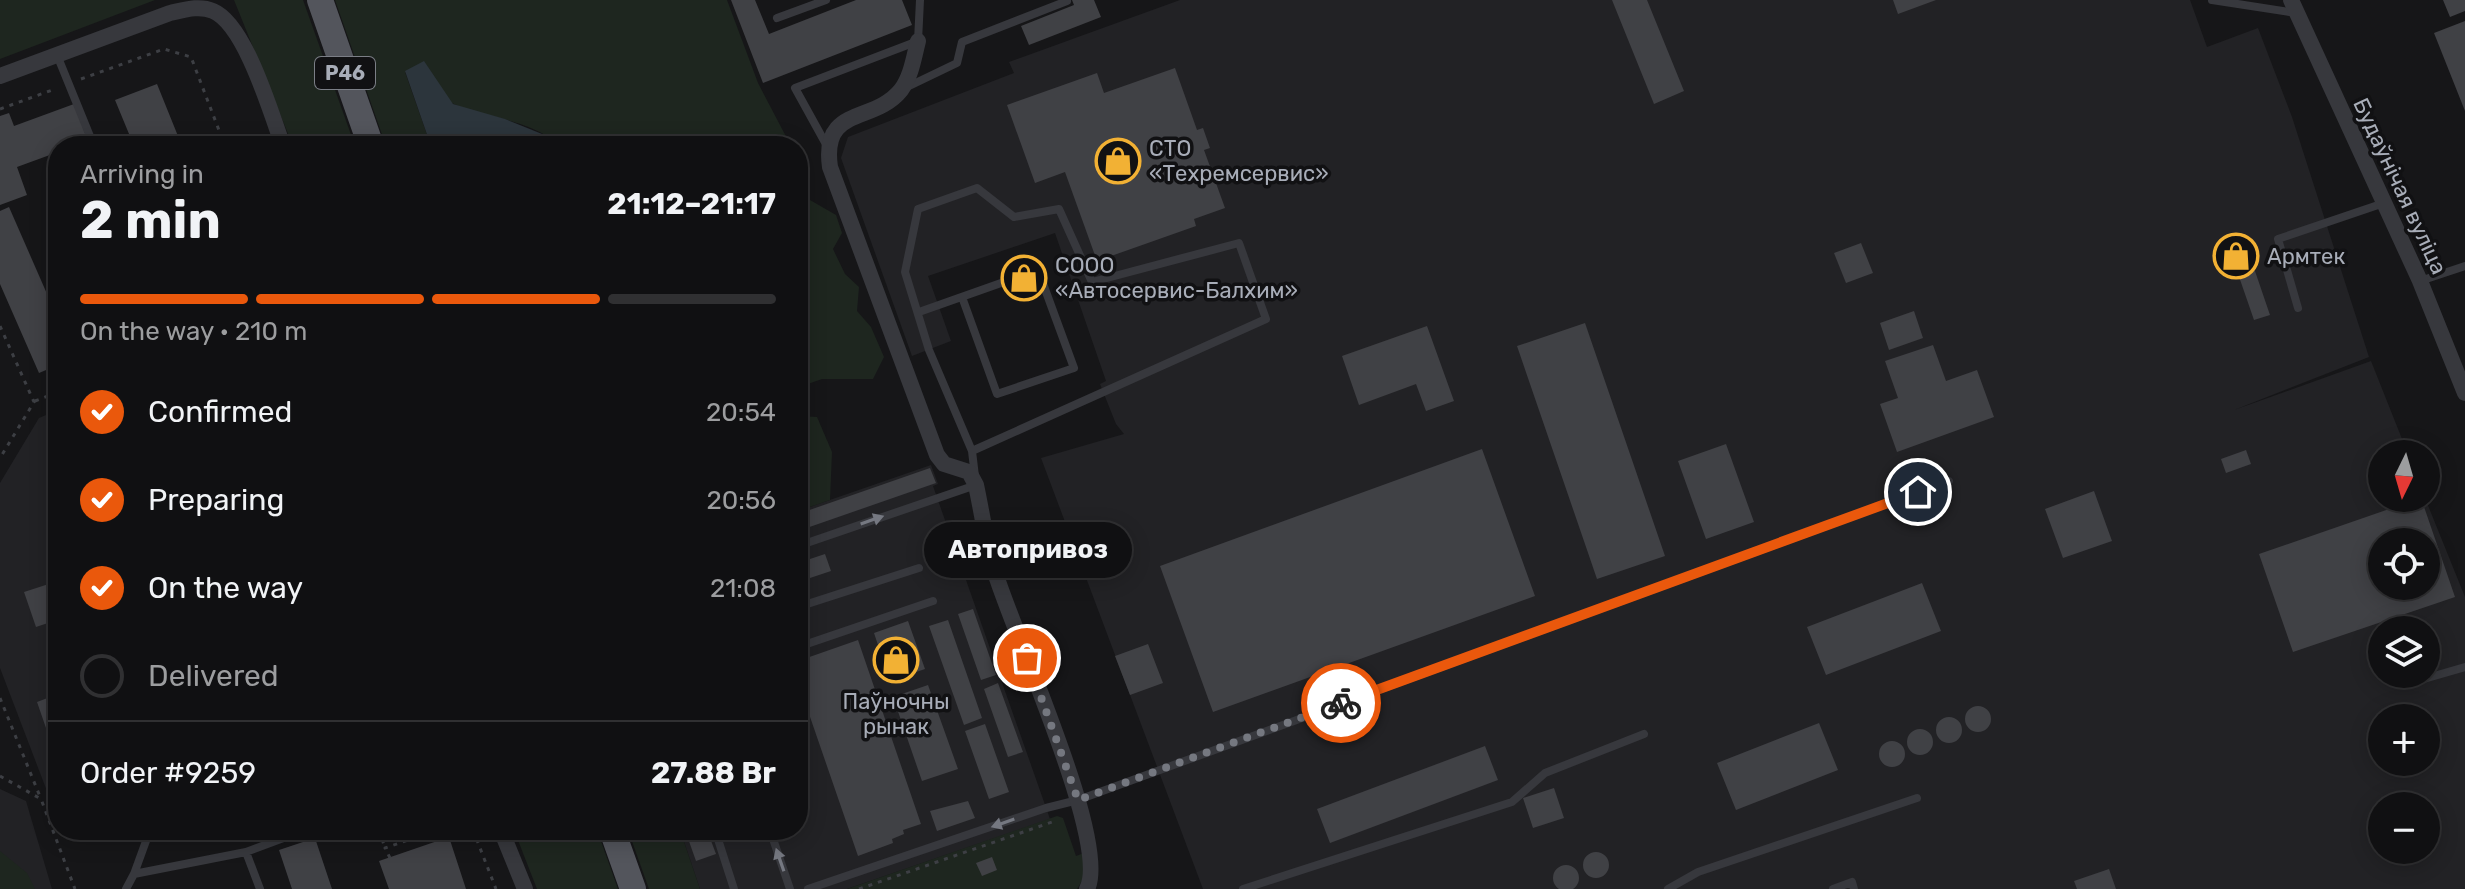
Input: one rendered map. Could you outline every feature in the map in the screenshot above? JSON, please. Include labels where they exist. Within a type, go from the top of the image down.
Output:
[{"type":"main road","name":"Р46","points":[[320,0],[368,136]]},
{"type":"main road","points":[[616,840],[633,889]]},
{"type":"street","name":"Будаўнічая вуліца","points":[[2294,7],[2420,281],[2465,393]]},
{"type":"street","points":[[0,76],[170,13],[193,8],[213,11],[233,27],[245,48],[279,136]]},
{"type":"street","points":[[918,41],[911,68],[900,91],[833,132],[828,148],[830,167],[937,455],[944,464],[969,472],[976,485],[994,569],[1079,805],[1091,856],[1092,880],[1087,889]]},
{"type":"street","points":[[505,840],[525,889]]},
{"type":"lane","points":[[777,18],[826,0]]},
{"type":"lane","points":[[828,148],[795,88],[918,41],[920,0]]},
{"type":"lane","points":[[2212,0],[2294,7]]},
{"type":"lane","points":[[900,91],[957,63],[962,42],[1067,1]]},
{"type":"lane","points":[[56,55],[90,136]]},
{"type":"lane","points":[[808,543],[976,485],[972,451],[929,350],[905,272],[918,209],[977,188],[1014,217],[1059,209],[1092,282],[1239,243],[1266,319],[972,451]]},
{"type":"lane","points":[[2298,308],[2278,239],[2384,203]]},
{"type":"lane","points":[[2420,281],[2465,266]]},
{"type":"lane","points":[[919,312],[1038,270],[1074,368],[997,394],[962,297]]},
{"type":"lane","points":[[808,889],[1046,808],[1079,805],[1949,481]]},
{"type":"lane","points":[[808,604],[919,568]]},
{"type":"lane","points":[[808,644],[933,601]]},
{"type":"lane","points":[[2440,674],[2465,667]]},
{"type":"lane","points":[[1243,889],[1512,802],[1545,773],[1644,734]]},
{"type":"lane","points":[[1668,889],[1698,872],[1917,798]]},
{"type":"lane","points":[[126,889],[146,840]]},
{"type":"lane","points":[[134,874],[246,852],[278,840]]},
{"type":"lane","points":[[718,840],[734,889]]},
{"type":"lane","points":[[773,840],[790,889]]},
{"type":"lane","points":[[246,852],[260,889]]},
{"type":"lane","points":[[1833,889],[1852,882],[1854,889]]},
{"type":"path","points":[[164,49],[191,57],[221,136]]},
{"type":"path","points":[[0,326],[34,402]]},
{"type":"path","points":[[0,458],[34,402],[48,396]]},
{"type":"path","points":[[0,698],[48,818]]},
{"type":"path","points":[[0,776],[41,799]]},
{"type":"path","points":[[859,889],[1050,824],[1079,805]]},
{"type":"path","points":[[56,840],[75,889]]},
{"type":"path","points":[[382,840],[390,858]]},
{"type":"path","points":[[385,848],[408,840]]},
{"type":"path","points":[[477,840],[496,889]]},
{"type":"shaded area","points":[[0,0],[155,0],[0,59]]},
{"type":"shaded area","points":[[234,0],[303,0],[351,136],[289,136]]},
{"type":"shaded area","points":[[335,0],[727,0],[758,83],[786,136],[546,136],[524,125],[463,108],[405,72],[427,136],[383,136]]},
{"type":"shaded area","points":[[1180,0],[2190,0],[2207,47],[2258,28],[2292,117],[2369,357],[2234,410],[2371,361],[2402,440],[2368,440],[2368,512],[2431,512],[2437,528],[2368,528],[2368,600],[2440,600],[2440,535],[2465,597],[2465,889],[1203,889],[1041,458],[1124,434],[1116,424],[1100,384],[1106,381],[1055,233],[928,276],[951,341],[912,356],[841,158],[848,137],[1014,73],[1009,62]]},
{"type":"shaded area","points":[[424,61],[453,104],[505,119],[547,136],[428,136],[405,71]]},
{"type":"shaded area","points":[[808,199],[836,215],[842,233],[833,249],[845,274],[859,287],[857,311],[871,327],[884,357],[873,379],[822,379],[808,384]]},
{"type":"shaded area","points":[[48,414],[48,794],[0,668],[0,483],[39,418]]},
{"type":"shaded area","points":[[808,416],[817,417],[832,452],[830,500],[808,508]]},
{"type":"shaded area","name":"Паўночны рынак","points":[[931,465],[938,484],[933,486],[1050,819],[847,889],[700,889],[683,840],[808,840],[808,508]]},
{"type":"shaded area","points":[[0,789],[26,801],[52,889],[0,889]]},
{"type":"shaded area","points":[[1057,816],[1063,818],[1076,856],[1084,853],[1085,876],[1077,889],[847,889]]},
{"type":"shaded area","points":[[518,840],[601,840],[618,889],[537,889]]},
{"type":"shaded area","points":[[632,840],[683,840],[700,889],[649,889]]},
{"type":"shaded area","points":[[0,851],[27,873],[35,889],[0,889]]},
{"type":"building","points":[[731,0],[755,0],[769,34],[856,0],[902,0],[912,25],[763,83]]},
{"type":"building","points":[[1072,0],[1094,0],[1101,17],[1029,45],[1021,26],[1074,5]]},
{"type":"building","points":[[1612,0],[1647,0],[1684,91],[1654,104]]},
{"type":"building","points":[[1893,0],[1936,0],[1898,14]]},
{"type":"building","points":[[2443,0],[2465,0],[2465,11],[2450,17]]},
{"type":"building","points":[[2465,21],[2465,111],[2434,33]]},
{"type":"building","name":"СТО «Техремсервис»","points":[[1175,68],[1197,130],[1203,128],[1210,148],[1204,150],[1225,208],[1194,219],[1196,226],[1097,261],[1065,172],[1035,183],[1007,105],[1097,73],[1104,93]]},
{"type":"building","points":[[157,84],[178,136],[130,136],[115,100]]},
{"type":"building","points":[[74,104],[86,136],[48,136],[48,156],[17,167],[27,195],[0,205],[0,116],[9,113],[14,126]]},
{"type":"building","points":[[9,207],[48,296],[48,369],[39,373],[0,284],[0,211]]},
{"type":"building","points":[[2242,233],[2270,315],[2254,320],[2226,239]]},
{"type":"building","points":[[1861,243],[1873,273],[1846,283],[1834,253]]},
{"type":"building","points":[[1914,311],[1923,338],[1889,350],[1880,323]]},
{"type":"building","points":[[1585,323],[1665,556],[1597,579],[1517,346]]},
{"type":"building","points":[[1427,326],[1454,401],[1426,411],[1416,384],[1359,405],[1342,356]]},
{"type":"building","points":[[1933,345],[1946,381],[1977,370],[1994,417],[1897,452],[1880,404],[1898,398],[1885,361]]},
{"type":"building","points":[[1726,444],[1754,522],[1706,539],[1678,461]]},
{"type":"building","points":[[1482,449],[1535,596],[1213,712],[1160,566]]},
{"type":"building","points":[[2246,450],[2251,464],[2226,473],[2221,459]]},
{"type":"building","points":[[930,468],[936,483],[808,528],[808,511]]},
{"type":"building","points":[[2094,491],[2112,541],[2063,558],[2045,509]]},
{"type":"building","points":[[2380,512],[2426,512],[2431,528],[2368,528],[2368,600],[2440,600],[2440,553],[2455,597],[2399,616],[2368,616],[2368,627],[2293,652],[2259,554]]},
{"type":"building","points":[[825,554],[831,571],[808,579],[808,560]]},
{"type":"building","points":[[1922,583],[1941,631],[1826,675],[1807,627]]},
{"type":"building","points":[[48,584],[48,623],[36,627],[24,592]]},
{"type":"building","points":[[973,609],[996,675],[981,680],[958,614]]},
{"type":"building","points":[[948,620],[982,718],[964,725],[929,626]]},
{"type":"building","points":[[908,621],[925,669],[890,681],[874,633]]},
{"type":"building","points":[[858,640],[921,824],[903,830],[904,834],[892,839],[893,843],[858,856],[808,711],[808,658]]},
{"type":"building","points":[[1148,644],[1163,683],[1130,695],[1115,656]]},
{"type":"building","points":[[998,683],[1023,752],[1008,757],[984,689]]},
{"type":"building","points":[[928,685],[958,769],[922,781],[893,697]]},
{"type":"building","points":[[48,698],[48,727],[46,728],[37,702]]},
{"type":"building","points":[[1978,706],[1987,710],[1991,719],[1987,728],[1978,732],[1969,728],[1965,719],[1969,710]]},
{"type":"building","points":[[1949,717],[1958,721],[1962,730],[1958,739],[1949,743],[1940,739],[1936,730],[1940,721]]},
{"type":"building","points":[[1819,723],[1838,770],[1736,810],[1717,763]]},
{"type":"building","points":[[985,724],[1009,792],[989,799],[965,731]]},
{"type":"building","points":[[1920,729],[1929,733],[1933,742],[1929,751],[1920,755],[1911,751],[1907,742],[1911,733]]},
{"type":"building","points":[[1892,741],[1901,745],[1905,754],[1901,763],[1892,767],[1883,763],[1879,754],[1883,745]]},
{"type":"building","points":[[1485,746],[1498,780],[1330,843],[1317,809]]},
{"type":"building","points":[[1554,788],[1564,818],[1533,828],[1523,798]]},
{"type":"building","points":[[968,801],[975,818],[937,831],[930,811]]},
{"type":"building","points":[[316,840],[332,889],[292,889],[279,850]]},
{"type":"building","points":[[440,840],[450,840],[466,889],[389,889],[379,861]]},
{"type":"building","points":[[689,840],[711,840],[716,854],[696,861]]},
{"type":"building","points":[[1596,852],[1605,856],[1609,865],[1605,874],[1596,878],[1587,874],[1583,865],[1587,856]]},
{"type":"building","points":[[992,857],[997,870],[982,876],[976,863]]},
{"type":"building","points":[[1561,866],[1571,866],[1578,873],[1578,883],[1571,890],[1561,890],[1554,883],[1554,873]]},
{"type":"building","points":[[2109,869],[2116,889],[2077,889],[2074,881]]},
{"type":"way so far","points":[[1027,658],[1078,800],[1341,703]]},
{"type":"place","name":"СТО «Техремсервис»","points":[[1118,161]]},
{"type":"place","name":"Армтек","points":[[2236,256]]},
{"type":"place","name":"СООО «Автосервис-Балхим»","points":[[1024,278]]},
{"type":"place","name":"Автопривоз","points":[[1027,658]]},
{"type":"place","name":"Паўночны рынак","points":[[896,660]]},
{"type":"route","points":[[1341,703],[1918,492]]}]
